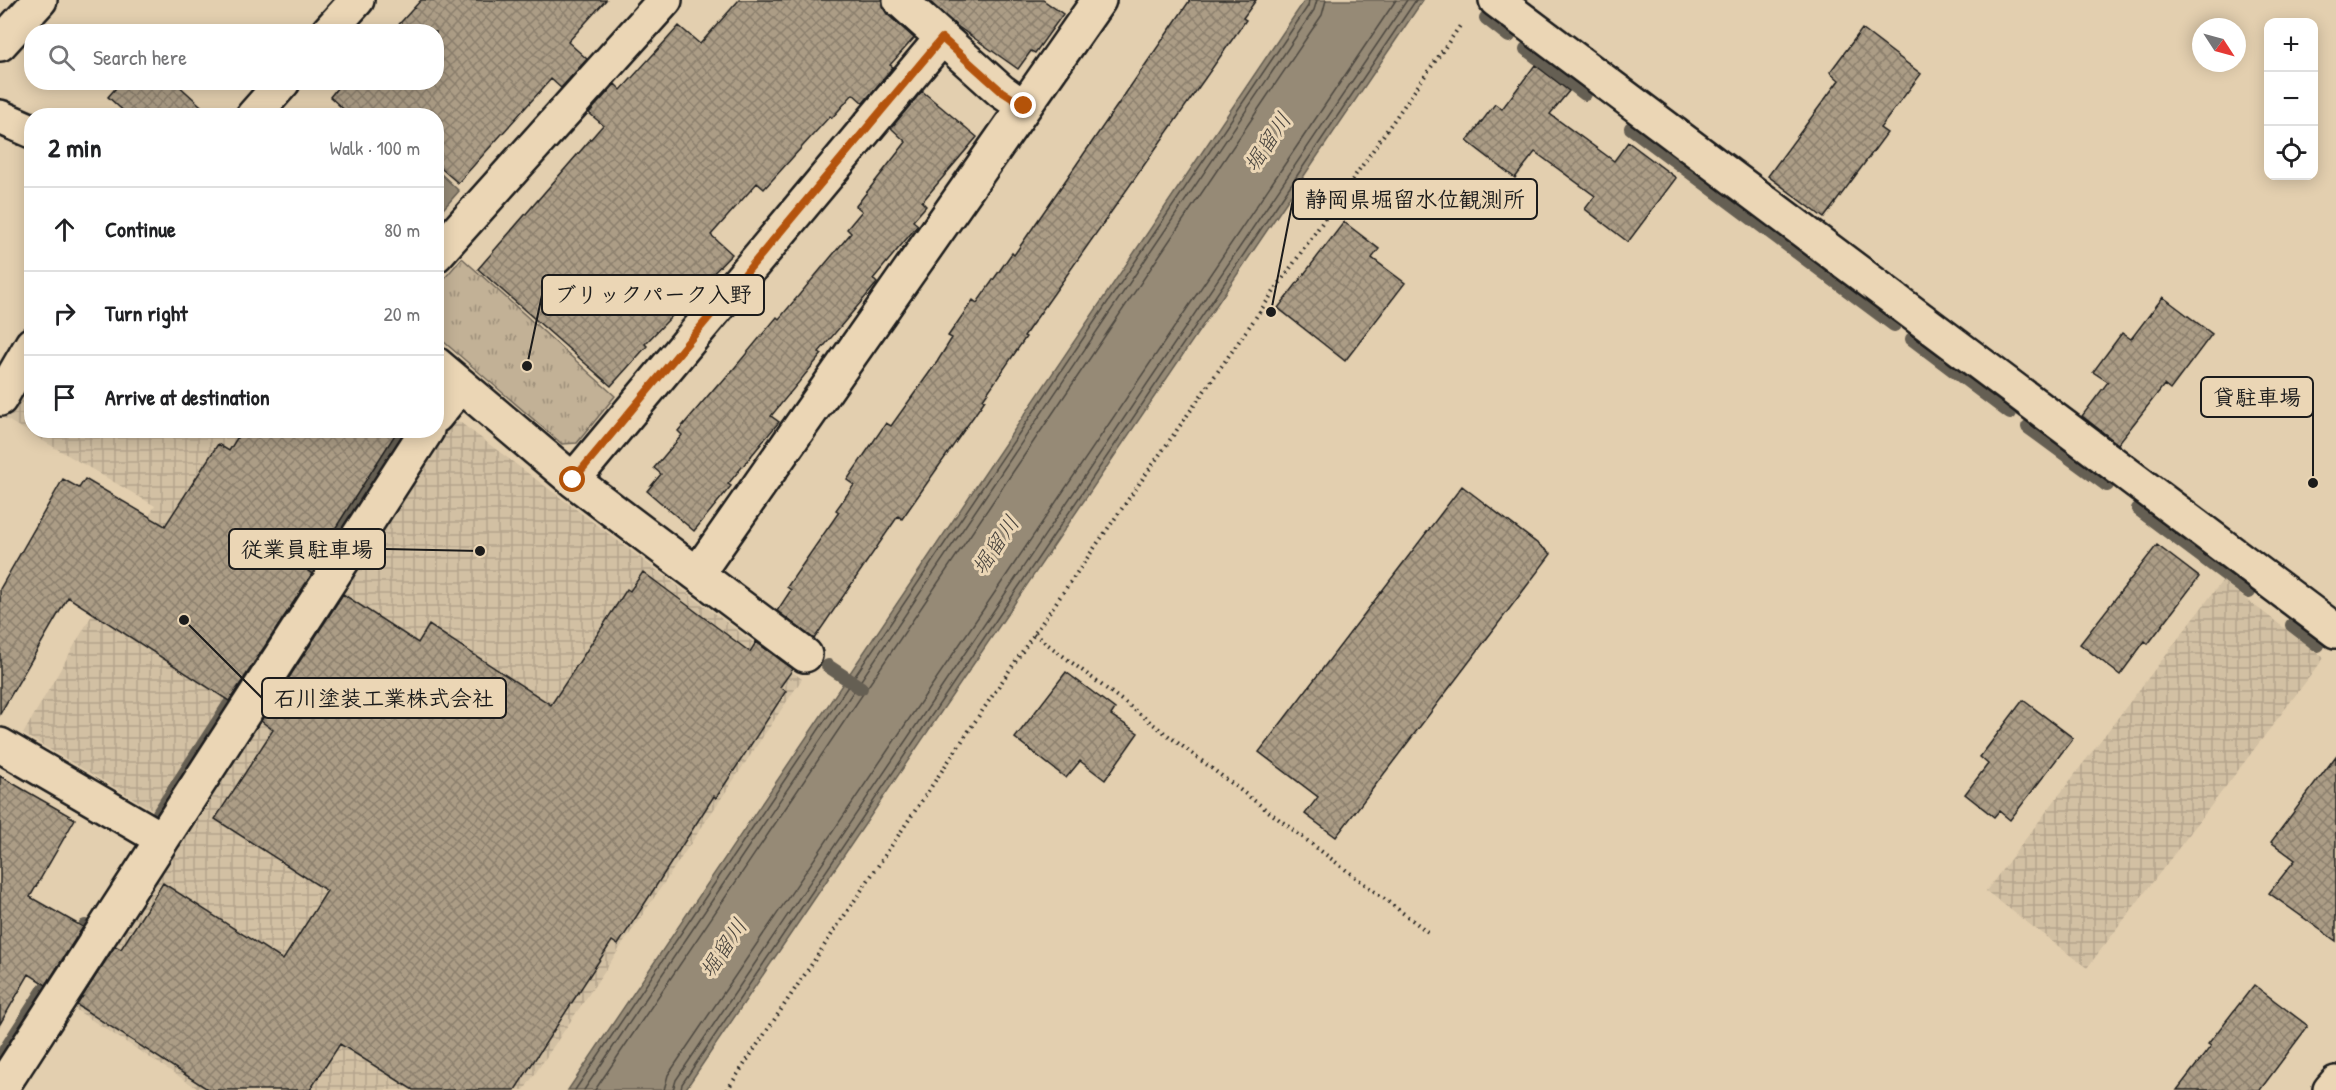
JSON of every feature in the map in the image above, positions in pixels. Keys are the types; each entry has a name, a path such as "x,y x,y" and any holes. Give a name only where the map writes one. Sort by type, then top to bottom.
{"street":[{"path":"0,44 40,0"},
{"path":"335,24 357,0"},
{"path":"444,246 665,0"},
{"path":"900,0 1001,91 1024,106"},
{"path":"697,574 1099,0"},
{"path":"1497,0 2336,631"},
{"path":"573,480 942,38"},
{"path":"260,108 276,90"},
{"path":"0,117 24,128"},
{"path":"0,399 24,358"},
{"path":"444,371 573,480 805,655"},
{"path":"444,406 461,385"},
{"path":"0,1090 422,438"},
{"path":"0,745 162,839"},
{"path":"2330,1090 2336,1083"}],"path":[{"path":"727,1090 1034,634 1465,20"},
{"path":"1034,634 1428,932"}],"shaded area":[{"path":"24,383 24,430 4,418"},
{"path":"453,417 802,679 524,1090 200,1090 70,1006 439,438 444,438 444,431"},
{"path":"38,438 397,438 155,811 23,734 155,506"},
{"path":"2222,581 2324,658 2087,968 1986,891"}],"green space":[{"path":"462,258 615,396 577,443 562,444 444,342 444,279"}],"water":[{"name":"堀留川","path":"1305,0 1423,0 685,1090 568,1090"},
{"path":"444,177 459,191 444,208"}],"building":[{"path":"421,0 606,0 568,42 587,59 561,88 551,79 458,183 444,171 444,108 342,108 330,97 336,90 444,90 444,24 399,24"},
{"path":"739,0 882,0 882,6 887,14 914,38 890,65 893,67 863,103 853,94 764,189 757,183 711,235 732,254 645,344 647,346 611,386 478,269 603,125 589,113 615,84 621,90 679,26 700,44"},
{"path":"928,0 1043,0 1063,14 1035,53 1031,51 1018,69 957,26"},
{"path":"1190,0 1256,0 1243,18 1246,20 1024,336 1026,337 983,399 985,400 902,519 898,516 814,639 777,611 791,590 787,587 839,512 836,510 854,485 847,480 886,423 891,426 937,362 952,338 948,336 973,300 977,303 1012,253 1014,255"},
{"path":"1862,29 1921,74 1880,128 1887,133 1824,218 1768,176 1839,80 1830,72"},
{"path":"1535,65 1569,91 1550,114 1614,161 1628,142 1676,178 1628,242 1585,209 1595,196 1535,152 1515,178 1467,141 1495,104 1502,109"},
{"path":"114,90 184,90 203,108 120,108 108,97"},
{"path":"922,91 977,137 922,202 926,206 913,221 918,225 873,279 877,283 819,352 822,354 771,416 779,422 728,484 731,486 694,531 647,491 661,474 654,468 682,435 678,431 777,317 779,319 851,233 847,229 862,211 856,206 906,142 891,128"},
{"path":"1344,222 1379,249 1372,258 1405,283 1345,361 1278,308"},
{"path":"2163,297 2212,334 2170,390 2164,385 2118,444 2082,416 2108,382 2093,372 2122,333 2131,339"},
{"path":"237,438 393,438 308,571 312,574 229,701 68,597 0,714 0,589 63,479 79,488 85,479 165,526 218,444 229,451"},
{"path":"1462,486 1551,554 1336,837 1305,814 1318,797 1259,752"},
{"path":"2157,545 2199,577 2148,644 2145,641 2120,675 2080,644"},
{"path":"643,572 750,652 756,642 793,669 780,687 786,691 716,798 714,796 618,945 612,941 515,1090 413,1090 340,1044 310,1090 209,1090 77,1005 115,946 121,949 163,883 283,960 327,891 215,819 273,730 261,721 343,594 418,643 429,625 551,705 627,589 630,591"},
{"path":"1066,672 1115,709 1111,715 1138,733 1105,780 1080,761 1066,778 1015,738"},
{"path":"2023,700 2073,738 2010,820 1999,811 1994,817 1965,794 1988,764 1980,757"},
{"path":"2336,756 2336,941 2269,893 2295,860 2271,842"},
{"path":"0,776 75,819 30,897 83,927 46,985 29,974 0,1024"},
{"path":"2254,985 2308,1026 2260,1090 2177,1090 2211,1046 2208,1044"}],"waterway":[{"path":"1486,18 1509,36"},
{"path":"1526,49 1585,94"},
{"path":"1631,128 1894,325"},
{"path":"1912,339 2010,413"},
{"path":"2028,427 2107,485"},
{"path":"159,813 402,438"},
{"path":"2138,509 2249,592"},
{"path":"2292,625 2318,645"},
{"path":"828,666 861,688"},
{"path":"0,1058 85,926"}],"place":[{"name":"静岡県堀留水位観測所","path":"1271,312"},
{"name":"ブリックパーク入野","path":"527,366"},
{"name":"貸駐車場","path":"2313,483"},
{"name":"従業員駐車場","path":"480,551"},
{"name":"石川塗装工業株式会社","path":"184,620"}],"route":[{"path":"573,480 942,38 1001,91 1024,106"}]}
